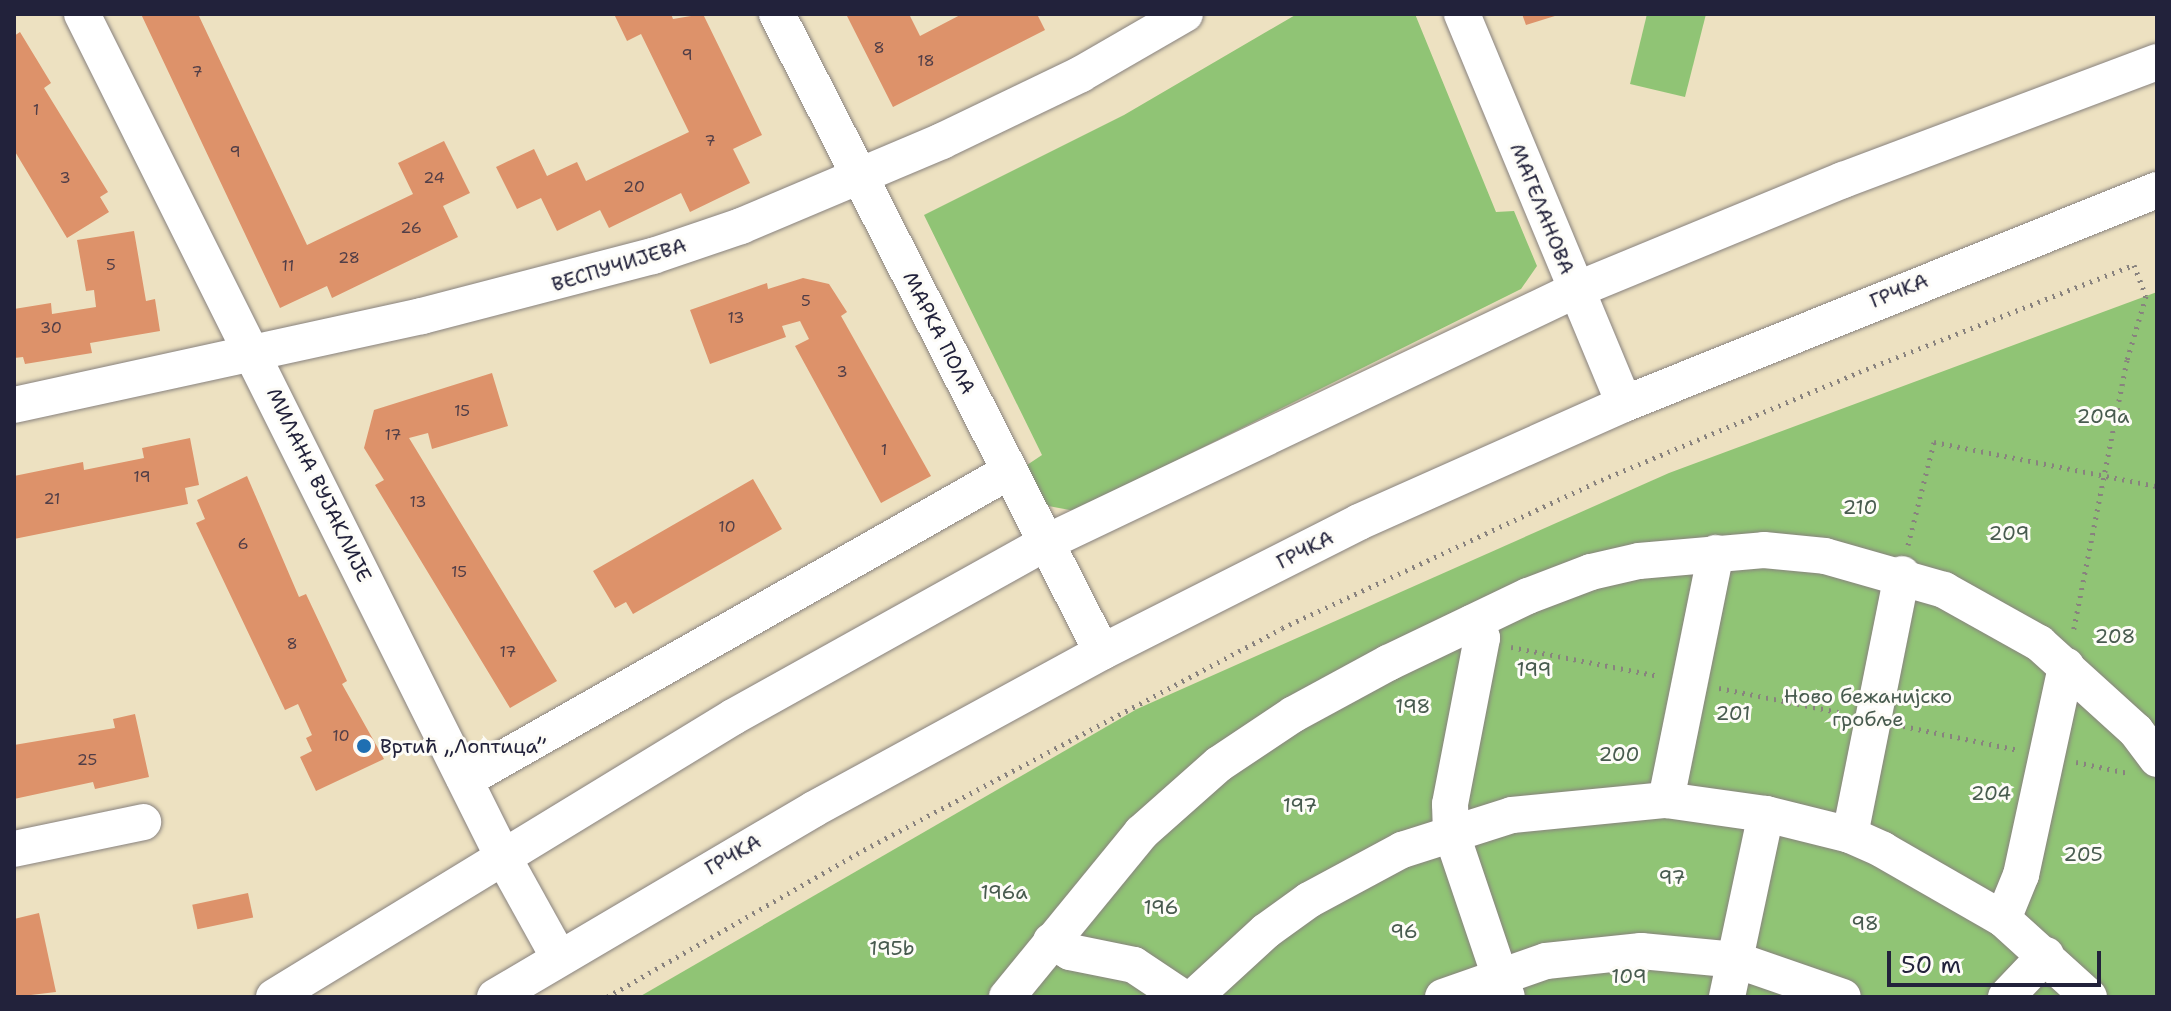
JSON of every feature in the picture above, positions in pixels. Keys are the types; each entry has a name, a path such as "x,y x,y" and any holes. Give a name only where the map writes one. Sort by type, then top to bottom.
{"street":[{"name":"МИЛАНА ВУЈАКЛИЈЕ","path":"82,14 254,353 502,855 558,956"},
{"name":"МАРКА ПОЛА","path":"777,14 1102,652"},
{"name":"ВЕСПУЧИЈЕВА","path":"14,405 568,282 741,226 860,178 1081,74 1185,14"},
{"name":"МАГЕЛАНОВА","path":"1462,14 1624,404"},
{"path":"274,997 502,855 746,710 1045,543 1576,290 1843,180 2157,62"},
{"name":"ГРЧКА","path":"495,997 558,956 1102,652 1359,522 1624,404 2157,190"},
{"path":"465,780 1008,472"},
{"path":"1666,800 1716,553"},
{"path":"1007,997 1141,833 1219,764 1294,714 1477,630 1591,572 1716,553 1825,556 1902,574 1981,607 2066,666 2136,731 2144,767"},
{"path":"1850,835 1902,574"},
{"path":"1477,630 1450,804 1451,832 1503,986"},
{"path":"2003,919 2021,875 2066,666"},
{"path":"1194,997 1256,939 1309,900 1402,850 1451,832 1575,805 1666,800 1766,814 1850,835 1915,866 2003,919 2089,997"},
{"path":"1727,997 1766,814"},
{"path":"14,849 143,822"},
{"path":"1051,941 1070,952 1134,965 1182,997"},
{"path":"1443,997 1503,986 1561,959 1641,951 1736,960 1843,997"},
{"path":"2006,997 2046,955"}],"path":[{"path":"607,997 871,846 1282,628 1594,483 1859,372 2134,265 2146,296 2104,475 2066,666"},
{"path":"1902,574 1934,442 2157,486"},
{"path":"1477,630 1691,682 2046,756 2144,767"}],"green space":[{"path":"1297,14 1415,14 1496,212 1514,211 1537,266 1521,289 1075,511 1043,505 1027,465 1042,455 924,215 1124,115"},
{"path":"1647,14 1706,14 1685,97 1630,84"},
{"name":"Ново бежанијско гробље","path":"2157,292 2157,997 639,997 1137,709 1669,473"}],"building":[{"path":"141,14 198,14 307,245 413,194 398,163 444,141 470,193 443,206 458,237 332,298 327,286 280,308"},
{"path":"614,14 671,14 673,19 703,14 762,135 733,149 750,183 690,212 681,193 609,228 600,210 557,231 541,198 517,209 496,167 534,149 547,176 577,162 586,181 689,132 641,34 627,41"},
{"path":"846,14 909,14 920,36 962,14 1037,14 1045,30 893,107"},
{"path":"1522,14 1558,14 1558,15 1526,25"},
{"path":"20,32 51,83 44,88 108,192 100,197 109,212 67,238 14,150 14,36"},
{"path":"134,231 146,301 155,299 160,331 90,343 92,353 25,364 23,357 14,358 14,309 51,303 52,314 96,307 94,290 86,291 77,240"},
{"path":"803,278 829,284 847,312 841,316 931,476 881,503 795,346 809,339 800,321 782,326 786,337 710,364 690,310 767,283 768,289"},
{"path":"492,373 508,426 432,449 428,433 409,438 557,681 510,708 375,485 384,480 364,448 374,410"},
{"path":"190,438 199,485 185,488 188,504 14,539 14,476 83,462 84,470 144,458 142,448"},
{"path":"247,476 299,597 306,594 347,681 342,684 384,759 316,791 300,757 312,751 306,738 312,735 298,704 285,710 196,523 205,519 197,500"},
{"path":"753,479 782,529 633,614 626,602 615,608 593,571"},
{"path":"135,714 149,777 95,789 93,782 14,799 14,745 115,728 113,719"},
{"path":"248,893 253,917 197,929 192,905"},
{"path":"39,913 56,992 14,997 14,919"}],"place":[{"name":"Вртић „Лоптица”","path":"364,746"}],"park label":[{"name":"209a","path":"2103,416"},
{"name":"210","path":"1860,507"},
{"name":"209","path":"2009,533"},
{"name":"208","path":"2115,636"},
{"name":"199","path":"1534,669"},
{"name":"198","path":"1413,706"},
{"name":"201","path":"1733,713"},
{"name":"200","path":"1619,754"},
{"name":"204","path":"1991,793"},
{"name":"197","path":"1300,805"},
{"name":"205","path":"2083,854"},
{"name":"97","path":"1672,877"},
{"name":"196a","path":"1004,892"},
{"name":"196","path":"1161,907"},
{"name":"98","path":"1865,923"},
{"name":"96","path":"1404,931"},
{"name":"195b","path":"892,948"},
{"name":"109","path":"1629,976"}]}
